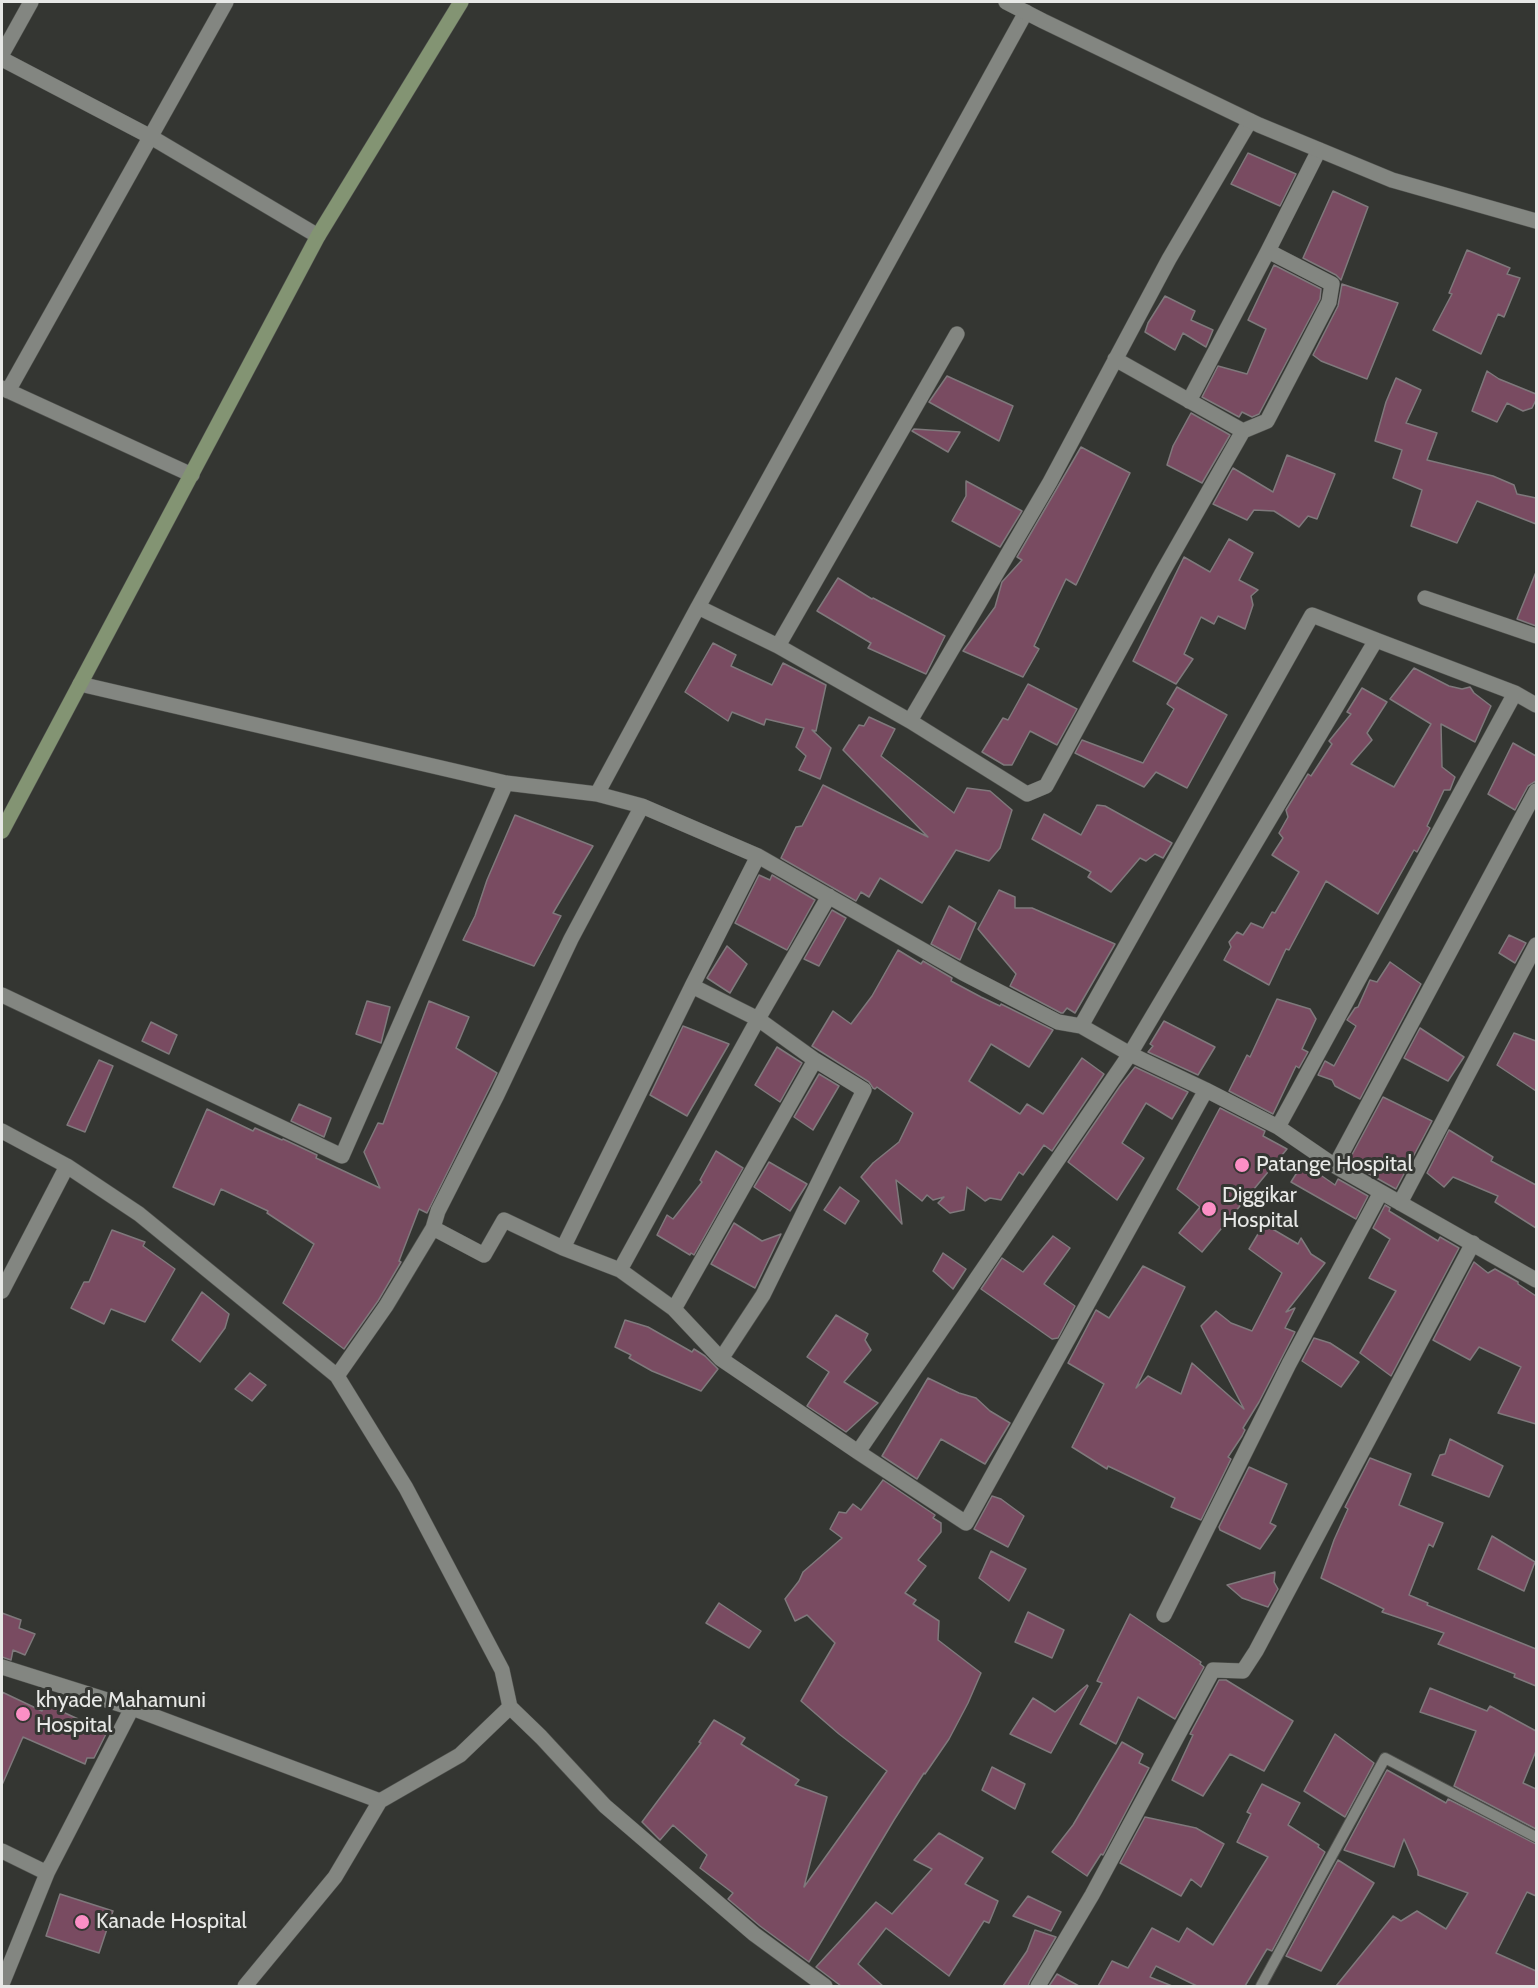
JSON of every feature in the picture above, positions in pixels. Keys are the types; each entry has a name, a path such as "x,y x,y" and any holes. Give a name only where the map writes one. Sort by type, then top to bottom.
{"main road":[{"path":"2,831 318,236 461,2"}],"street":[{"path":"2,54 31,2"},
{"path":"192,475 5,389 151,137 226,2"},
{"path":"1006,2 1250,121 1319,150 1392,180 1536,221"},
{"path":"597,794 1026,12"},
{"path":"2,59 151,137 318,236"},
{"path":"910,721 1050,482 1169,259 1250,121"},
{"path":"1190,401 1319,150"},
{"path":"698,607 778,646 910,721 1027,794 1046,786 1243,430 1267,421 1329,302 1332,284 1268,251"},
{"path":"778,646 957,334"},
{"path":"1116,359 1243,430"},
{"path":"1425,598 1536,636"},
{"path":"1081,1026 1312,615 1515,693 1536,705"},
{"path":"858,1452 1130,1054 1376,640"},
{"path":"80,684 506,783 597,794 642,806 758,856 963,973 1058,1022 1081,1026 1130,1054 1278,1127 1335,1166 1536,1280"},
{"path":"1278,1127 1515,693"},
{"path":"2,995 342,1156 506,783"},
{"path":"1335,1166 1536,791"},
{"path":"338,1376 386,1305 433,1228 438,1211 497,1095 571,939 642,806"},
{"path":"563,1248 758,856"},
{"path":"620,1270 758,1018 829,896"},
{"path":"1400,1203 1536,945"},
{"path":"692,986 758,1018 815,1060 864,1090 763,1295 721,1359"},
{"path":"674,1309 815,1060"},
{"path":"433,1228 484,1255 504,1220 563,1248 620,1270 674,1309 721,1359 966,1523 1206,1090"},
{"path":"2,1131 68,1166 139,1214 338,1376 406,1488 502,1670 510,1707 605,1806 754,1934 825,1986"},
{"path":"2,1291 68,1166"},
{"path":"1164,1615 1289,1364 1381,1192"},
{"path":"1038,1986 1092,1895 1213,1670 1242,1671 1256,1651 1473,1243"},
{"path":"2,1667 132,1708 380,1802"},
{"path":"245,1986 335,1877 380,1802 460,1755 510,1707"},
{"path":"2,1851 47,1873 132,1708"},
{"path":"2,1984 50,1866"}],"lane":[{"path":"1261,1986 1385,1758 1536,1837"}],"building":[{"path":"1248,153 1296,174 1280,206 1231,184"},
{"path":"1333,191 1368,207 1341,280 1336,275 1303,258"},
{"path":"1467,250 1510,268 1507,274 1520,278 1504,317 1498,314 1481,354 1433,330 1452,294 1449,293"},
{"path":"1274,265 1321,289 1320,299 1259,414 1252,417 1242,412 1239,417 1202,397 1218,366 1247,374 1266,329 1248,320"},
{"path":"1342,284 1398,303 1367,379 1321,361 1313,355 1338,306"},
{"path":"1165,296 1195,311 1191,320 1213,330 1206,347 1183,333 1175,350 1145,332"},
{"path":"1487,371 1499,379 1536,394 1532,408 1523,411 1507,403 1497,422 1472,411"},
{"path":"947,376 1013,406 999,441 929,402"},
{"path":"1396,378 1421,390 1406,423 1437,433 1427,460 1493,476 1514,485 1517,494 1536,498 1536,524 1477,501 1457,543 1411,526 1422,490 1393,478 1402,450 1375,441 1386,402"},
{"path":"1191,413 1230,435 1202,483 1167,465 1173,446"},
{"path":"914,429 960,432 948,452 912,431"},
{"path":"1081,447 1130,473 1076,585 1066,579 1034,646 1039,649 1023,677 963,651 995,607 1002,582 1022,560 1017,557"},
{"path":"1287,455 1335,474 1317,519 1308,516 1299,527 1274,511 1254,510 1247,520 1213,504 1233,468 1273,492"},
{"path":"966,481 1022,511 1000,547 952,521 966,496"},
{"path":"1229,539 1253,553 1239,580 1258,590 1251,596 1253,605 1245,629 1218,616 1214,624 1201,617 1184,654 1193,659 1176,684 1133,661 1184,557 1210,572"},
{"path":"1536,572 1536,626 1517,619"},
{"path":"838,578 872,599 945,636 926,674 868,648 871,643 817,611"},
{"path":"713,643 736,655 731,666 772,685 783,663 826,685 816,731 812,730 831,748 820,779 799,770 806,756 796,747 804,728 766,719 764,725 732,712 728,721 685,692"},
{"path":"1414,668 1449,686 1462,689 1470,687 1491,706 1475,742 1441,724 1442,767 1455,777 1450,790 1444,790 1427,826 1430,828 1417,852 1414,850 1378,914 1326,881 1289,950 1286,949 1269,985 1224,960 1231,947 1229,942 1237,932 1243,935 1251,923 1263,928 1272,912 1275,913 1299,872 1272,855 1283,838 1279,833 1288,817 1286,810 1308,774 1311,776 1332,744 1329,741 1351,714 1347,712 1362,688 1387,702 1367,733 1372,740 1351,764 1394,787 1431,724 1390,699"},
{"path":"1028,684 1077,709 1057,745 1030,731 1012,765 1004,765 982,752 1003,718 1008,720"},
{"path":"1177,687 1227,715 1187,788 1156,772 1144,787 1075,753 1082,740 1143,763 1174,709 1167,704"},
{"path":"869,717 895,729 881,756 954,813 967,788 990,791 1012,810 1000,848 989,861 956,850 922,903 880,878 869,897 861,892 856,901 781,858 796,827 802,826 823,785 928,837 843,750 859,725 864,726"},
{"path":"1513,743 1536,756 1536,781 1528,786 1515,810 1488,794"},
{"path":"1097,805 1105,806 1172,843 1163,858 1155,854 1146,861 1140,858 1111,892 1088,877 1091,872 1032,839 1044,814 1081,835"},
{"path":"515,815 593,846 553,913 561,916 534,966 463,940 475,916 487,880"},
{"path":"759,875 770,880 772,875 815,900 787,950 735,923"},
{"path":"999,890 1015,897 1015,908 1032,908 1115,944 1075,1013 1067,1008 1061,1013 1010,986 1016,974 978,929"},
{"path":"949,906 976,923 960,960 931,944"},
{"path":"832,910 846,918 819,966 804,959"},
{"path":"1509,935 1526,943 1515,963 1499,953"},
{"path":"727,946 747,964 730,993 707,978"},
{"path":"898,950 921,964 923,961 952,978 951,981 981,997 1000,1006 1001,1004 1053,1030 1029,1067 991,1044 969,1081 1020,1114 1027,1104 1043,1114 1082,1058 1104,1074 1052,1151 1044,1145 1023,1175 1019,1172 1001,1200 990,1198 985,1201 967,1187 964,1210 950,1213 938,1203 944,1197 933,1200 927,1195 922,1201 896,1180 902,1224 861,1177 873,1163 899,1142 913,1113 812,1046 833,1011 851,1024 872,996"},
{"path":"1390,962 1421,984 1360,1099 1335,1086 1332,1080 1318,1075 1325,1061 1334,1066 1356,1026 1347,1020 1358,1007 1370,980 1377,982"},
{"path":"1277,999 1310,1009 1316,1019 1302,1049 1308,1052 1299,1068 1296,1066 1273,1114 1229,1091 1247,1055 1250,1057"},
{"path":"367,1001 390,1007 381,1043 356,1034"},
{"path":"429,1001 469,1017 456,1048 497,1073 427,1213 419,1209 399,1261 401,1262 378,1301 344,1349 283,1303 314,1244 267,1213 268,1211 221,1189 214,1205 173,1187 207,1109 253,1131 255,1128 283,1139 317,1155 316,1158 380,1188 364,1152 378,1123 383,1124"},
{"path":"1164,1021 1215,1047 1198,1075 1148,1052 1153,1046 1150,1044"},
{"path":"151,1022 177,1035 169,1054 142,1041"},
{"path":"683,1026 729,1044 687,1116 650,1095"},
{"path":"1420,1028 1464,1057 1448,1081 1404,1058"},
{"path":"1514,1033 1536,1041 1536,1091 1497,1065"},
{"path":"777,1047 802,1063 780,1102 755,1085"},
{"path":"99,1060 113,1066 85,1132 67,1125"},
{"path":"1135,1067 1188,1092 1172,1119 1146,1103 1122,1143 1144,1158 1117,1200 1068,1162"},
{"path":"819,1074 839,1086 813,1130 794,1117"},
{"path":"1383,1097 1432,1121 1396,1189 1348,1162"},
{"path":"299,1104 331,1118 324,1137 291,1121"},
{"path":"1220,1108 1265,1131 1263,1136 1287,1149 1202,1252 1179,1233 1200,1207 1177,1189"},
{"path":"1449,1130 1493,1157 1491,1161 1536,1185 1536,1228 1495,1202 1498,1196 1453,1177 1444,1187 1427,1173"},
{"path":"716,1151 743,1168 694,1255 691,1253 690,1255 657,1235 667,1215 673,1219 702,1182 700,1180"},
{"path":"769,1162 807,1184 790,1211 754,1187"},
{"path":"1303,1163 1335,1185 1338,1179 1368,1196 1356,1219 1291,1182"},
{"path":"840,1187 859,1201 845,1224 824,1210"},
{"path":"1385,1205 1390,1208 1389,1211 1438,1241 1440,1237 1459,1248 1391,1376 1360,1353 1396,1291 1369,1278 1390,1239 1373,1228"},
{"path":"734,1223 762,1241 781,1234 755,1288 711,1264"},
{"path":"1264,1224 1298,1244 1301,1238 1311,1254 1325,1263 1286,1312 1295,1308 1285,1328 1295,1332 1243,1428 1245,1430 1242,1436 1228,1457 1231,1459 1201,1520 1171,1507 1175,1498 1108,1466 1107,1469 1072,1447 1104,1384 1068,1363 1096,1310 1109,1318 1143,1266 1185,1287 1136,1388 1148,1376 1181,1394 1192,1363 1244,1409 1201,1326 1216,1311 1231,1323 1252,1331 1282,1273 1249,1249"},
{"path":"112,1230 145,1242 143,1246 175,1269 145,1322 111,1309 104,1324 71,1308 84,1282 89,1282"},
{"path":"1053,1236 1070,1248 1044,1284 1075,1306 1058,1338 1052,1339 981,1289 1002,1258 1023,1272"},
{"path":"943,1253 966,1269 953,1289 933,1271"},
{"path":"1474,1262 1488,1273 1495,1269 1536,1296 1536,1424 1498,1413 1521,1367 1479,1347 1470,1360 1433,1340"},
{"path":"202,1292 229,1314 225,1328 200,1362 172,1340"},
{"path":"836,1315 868,1334 865,1340 871,1350 844,1382 878,1403 846,1432 807,1406 829,1372 807,1357"},
{"path":"625,1320 648,1327 692,1352 694,1349 718,1369 701,1391 652,1371 629,1358 631,1355 615,1347"},
{"path":"1314,1338 1330,1343 1359,1362 1341,1387 1302,1361"},
{"path":"250,1373 266,1385 252,1401 235,1389"},
{"path":"928,1378 959,1393 976,1398 990,1411 1010,1423 985,1464 941,1439 917,1479 882,1456"},
{"path":"1450,1439 1503,1466 1489,1497 1432,1475 1440,1455 1445,1454"},
{"path":"1370,1458 1411,1474 1399,1505 1443,1523 1433,1547 1429,1544 1409,1595 1428,1603 1427,1605 1536,1649 1536,1686 1514,1677 1515,1674 1438,1644 1444,1633 1382,1612 1384,1609 1321,1578 1348,1509 1345,1507"},
{"path":"1249,1467 1287,1484 1270,1523 1276,1526 1260,1549 1220,1530 1219,1527"},
{"path":"883,1480 935,1515 933,1518 941,1523 941,1532 918,1560 926,1566 905,1593 916,1600 913,1604 939,1621 938,1640 981,1673 949,1739 894,1820 809,1962 728,1899 733,1893 700,1868 707,1855 673,1825 660,1840 642,1822 701,1743 699,1742 714,1720 745,1738 741,1744 799,1780 795,1785 827,1797 804,1887 887,1771 801,1701 835,1643 807,1615 795,1621 785,1599 803,1572 842,1538 830,1529 839,1512 846,1513 853,1504 861,1510"},
{"path":"992,1496 1001,1499 1024,1516 1008,1547 974,1529"},
{"path":"1492,1536 1535,1562 1524,1591 1478,1569"},
{"path":"991,1551 1026,1569 1009,1601 979,1578"},
{"path":"1275,1572 1274,1582 1278,1589 1268,1607 1242,1598 1227,1585"},
{"path":"719,1603 761,1631 749,1648 706,1623"},
{"path":"1028,1612 1064,1630 1052,1658 1015,1642"},
{"path":"2,1613 21,1620 19,1628 35,1634 25,1655 13,1650 11,1660 2,1657"},
{"path":"1130,1614 1201,1662 1200,1664 1204,1667 1175,1719 1138,1697 1116,1744 1080,1724 1102,1683 1097,1681"},
{"path":"1219,1680 1226,1680 1293,1721 1264,1771 1230,1754 1203,1796 1172,1780 1193,1735 1190,1734"},
{"path":"1087,1685 1051,1753 1010,1734 1033,1698 1055,1712"},
{"path":"1430,1688 1487,1711 1490,1706 1536,1731 1536,1751 1523,1783 1536,1789 1536,1829 1454,1786 1476,1731 1420,1712"},
{"path":"2,1692 42,1711 45,1704 107,1732 94,1758 87,1758 85,1764 23,1737 2,1785"},
{"path":"1335,1734 1374,1763 1345,1817 1304,1791"},
{"path":"1122,1742 1143,1754 1139,1763 1149,1768 1103,1855 1101,1854 1087,1876 1052,1852 1073,1825"},
{"path":"992,1767 1025,1784 1015,1809 982,1790"},
{"path":"1387,1770 1446,1803 1448,1799 1536,1844 1536,1896 1527,1892 1496,1953 1536,1971 1536,1986 1336,1986 1393,1916 1401,1921 1417,1911 1446,1929 1468,1893 1418,1875 1404,1839 1394,1867 1344,1850"},
{"path":"1262,1784 1300,1803 1288,1825 1319,1845 1318,1847 1325,1852 1272,1951 1267,1949 1245,1986 1197,1986 1156,1966 1150,1977 1172,1986 1098,1986 1112,1961 1128,1968 1152,1928 1179,1942 1187,1928 1213,1945 1268,1857 1237,1842 1251,1814 1247,1812"},
{"path":"1145,1817 1196,1828 1224,1844 1201,1887 1191,1879 1181,1896 1120,1863"},
{"path":"939,1833 983,1858 965,1884 998,1901 989,1923 984,1921 949,1976 886,1928 858,1964 883,1986 841,1986 816,1967 876,1902 892,1914 932,1869 914,1860"},
{"path":"1338,1860 1374,1883 1321,1971 1286,1956"},
{"path":"60,1894 113,1911 99,1953 46,1936"},
{"path":"1028,1896 1061,1912 1051,1931 1013,1916"},
{"path":"1035,1930 1056,1937 1028,1986 1003,1986 1027,1951"},
{"path":"1057,1974 1079,1986 1049,1986"}],"place":[{"name":"Patange Hospital","path":"1242,1165"},
{"name":"Diggikar Hospital","path":"1209,1209"},
{"name":"khyade Mahamuni Hospital","path":"23,1714"},
{"name":"Kanade Hospital","path":"82,1922"}]}
